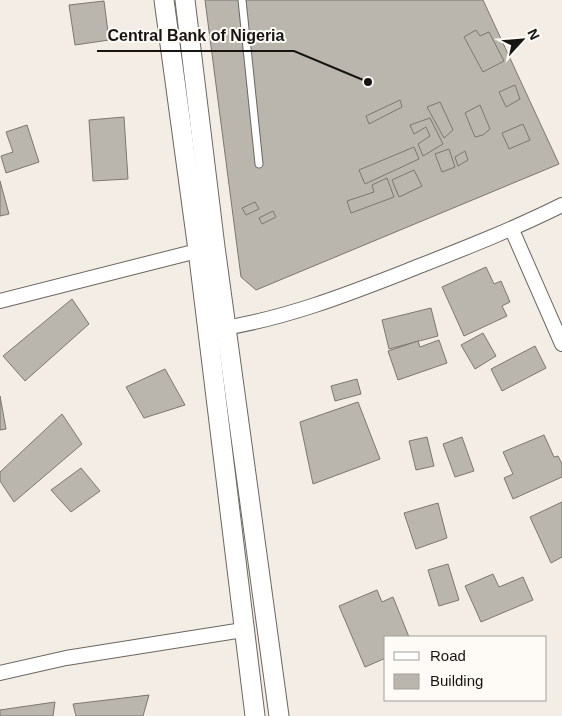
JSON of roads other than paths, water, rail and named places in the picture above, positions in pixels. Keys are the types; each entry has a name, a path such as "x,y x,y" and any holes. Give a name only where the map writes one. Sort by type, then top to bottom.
{"street":[{"path":"164,0 206,249 227,328 279,716"},
{"path":"185,0 206,249 208,330 243,630 255,716"},
{"path":"208,330 227,328 293,313 512,230 562,205"},
{"path":"512,230 562,344"},
{"path":"0,301 206,249"},
{"path":"0,673 66,658 243,630"}],"lane":[{"path":"242,0 259,164"}],"place":[{"name":"Central Bank of Nigeria","path":"368,82"}]}
